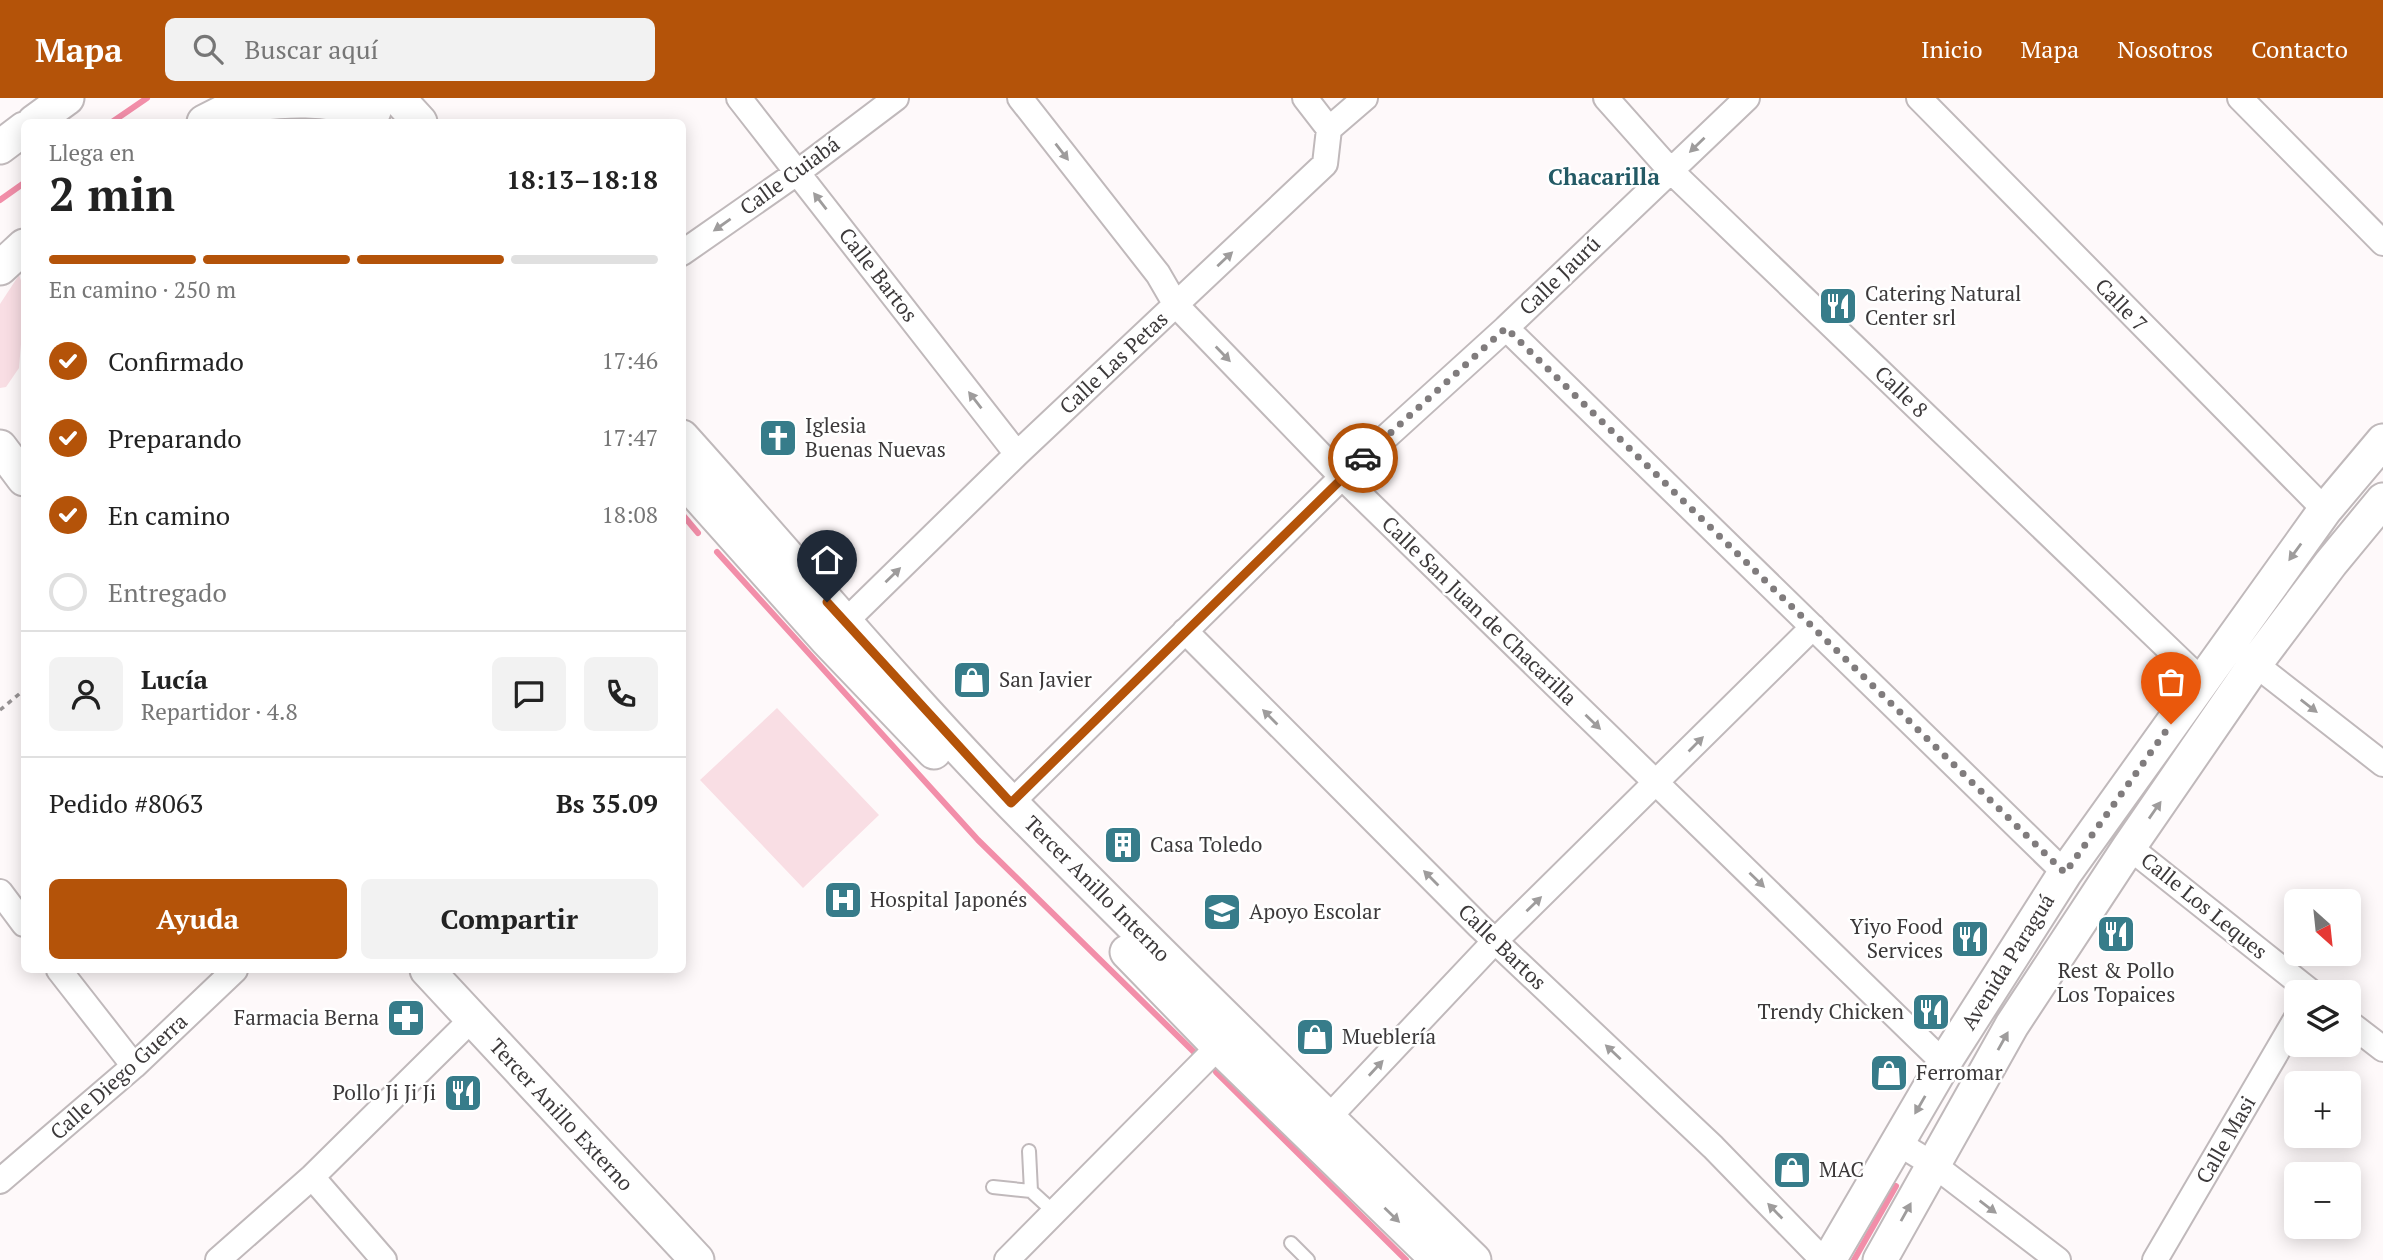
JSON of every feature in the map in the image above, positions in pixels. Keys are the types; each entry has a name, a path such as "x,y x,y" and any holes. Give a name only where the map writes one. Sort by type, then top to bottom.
{"main road":[{"path":"38,119 67,98"},
{"path":"406,98 419,119"},
{"path":"210,119 244,102 305,99 380,107 413,119"},
{"path":"0,147 21,131"},
{"path":"0,268 21,249"},
{"name":"Tercer Anillo Interno","path":"686,441 845,622 1020,811 1155,949 1474,1260"},
{"name":"Avenida Paraguá","path":"1829,1260 1944,1063 2065,873 2325,510 2383,441"},
{"path":"0,447 21,475"},
{"path":"686,453 711,478 726,485"},
{"path":"686,473 728,506 823,613 829,618 845,622 852,648 1018,823 1044,866"},
{"name":"Tercer Anillo Interno","path":"686,482 826,639 1218,1046 1438,1260"},
{"name":"Avenida Paraguá","path":"1880,1260 2012,1025 2129,847 2255,664 2383,500"},
{"path":"1020,811 1078,884 1209,1012 1217,1030 1218,1046 1238,1048 1248,1054 1360,1164 1408,1195"},
{"name":"Tercer Anillo Externo","path":"430,973 697,1260"}],"street":[{"name":"Calle Bartos","path":"739,98 1017,453"},
{"name":"Calle Cuiabá","path":"686,250 798,172 896,98"},
{"name":"Calle San Juan de Chacarilla","path":"1020,98 1158,274 1176,306 1342,477 1944,1063"},
{"path":"1306,98 1329,130 1365,98"},
{"name":"Calle 8","path":"1606,98 1671,171 2202,681"},
{"name":"Calle Jaurú","path":"1020,811 1185,631 1342,477 1506,328 1746,98"},
{"name":"Calle 7","path":"1919,98 2325,510"},
{"path":"2239,98 2383,243"},
{"name":"Calle Las Petas","path":"845,622 1017,453 1325,164 1329,130"},
{"path":"1506,328 2065,873"},
{"path":"1329,1117 1495,941 1813,627"},
{"name":"Calle Bartos","path":"1185,631 1495,941 1713,1147 1823,1260"},
{"path":"2255,664 2383,764"},
{"name":"Calle Los Leques","path":"2129,847 2296,980"},
{"path":"0,892 21,920"},
{"path":"61,973 134,1066"},
{"name":"Calle Diego Guerra","path":"0,1181 134,1066 232,973"},
{"path":"218,1260 312,1177 472,1019"},
{"path":"2361,1032 2383,1049"},
{"name":"Calle Masi","path":"2155,1260 2284,1040"},
{"path":"1007,1260 1218,1046"},
{"path":"1898,1143 1934,1165 2058,1260"},
{"path":"312,1177 384,1260"}],"lane":[{"path":"1029,1151 1031,1191"},
{"path":"993,1187 1031,1191 1054,1212"},
{"path":"1291,1243 1308,1260"}],"path":[{"path":"0,710 21,692"}],"shaded area":[{"path":"19,275 19,368 6,387 0,388 0,304"},
{"path":"777,708 879,815 803,888 700,780"}],"waterway":[{"path":"116,119 147,98"},
{"path":"0,200 21,185"},
{"path":"686,519 698,533"},
{"path":"717,552 978,840 1196,1054"},
{"path":"1216,1072 1406,1260"},
{"path":"1854,1260 1896,1186"}],"way so far":[{"path":"1363,458 1506,328 2065,873 2171,724"}],"place":[{"name":"Catering Natural Center srl","path":"1838,306"},
{"name":"Iglesia Buenas Nuevas","path":"778,438"},
{"name":"San Javier","path":"972,680"},
{"name":"Casa Toledo","path":"1123,845"},
{"name":"Hospital Japonés","path":"843,900"},
{"name":"Apoyo Escolar","path":"1222,912"},
{"name":"Rest & Pollo Los Topaices","path":"2116,934"},
{"name":"Yiyo Food Services","path":"1970,939"},
{"name":"Trendy Chicken","path":"1931,1012"},
{"name":"Farmacia Berna","path":"406,1018"},
{"name":"Mueblería","path":"1315,1037"},
{"name":"Ferromar","path":"1889,1073"},
{"name":"Pollo Ji Ji Ji","path":"463,1093"},
{"name":"MAC","path":"1792,1170"}],"district":[{"name":"Chacarilla","path":"1604,177"}],"route":[{"path":"827,602 1011,803 1363,458"}]}
